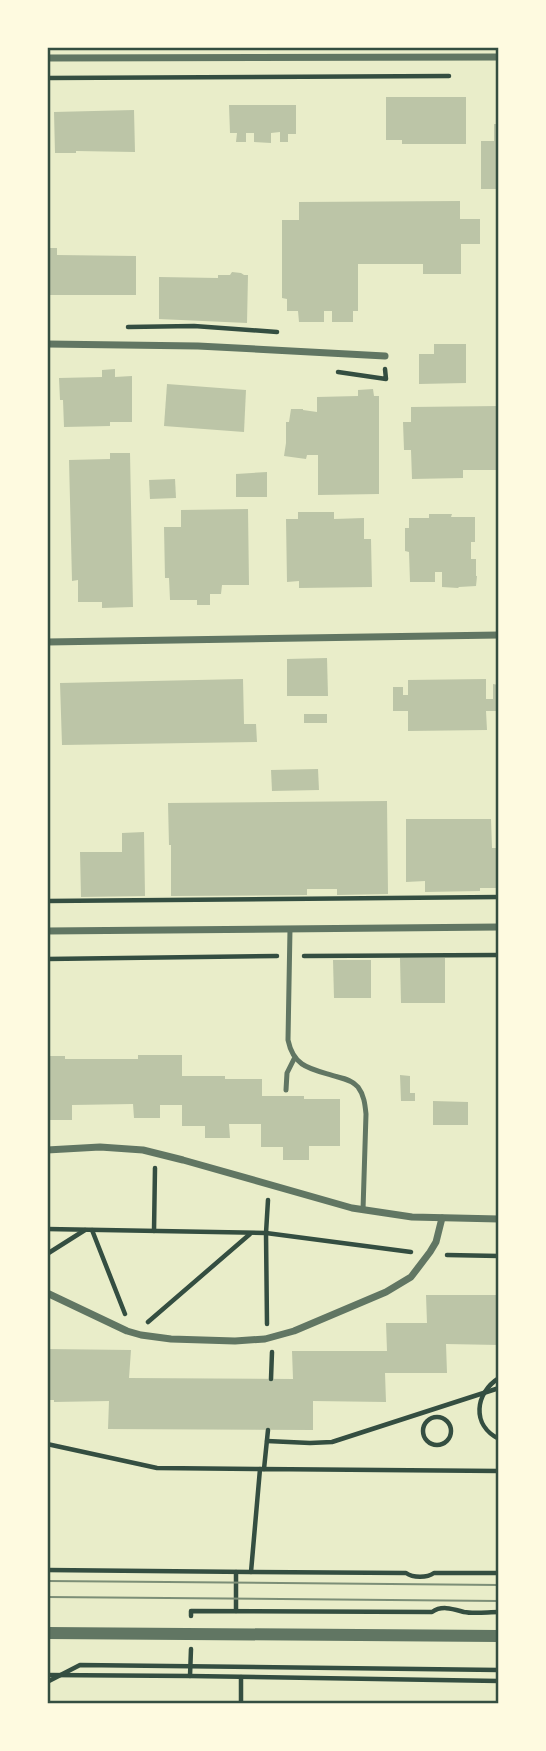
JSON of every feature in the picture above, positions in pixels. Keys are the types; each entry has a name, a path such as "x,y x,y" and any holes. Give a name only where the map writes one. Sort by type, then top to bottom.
{"street":[{"path":"81,47 82,57"},
{"path":"47,58 499,57"},
{"path":"47,344 198,346 385,356"},
{"path":"47,642 499,635"},
{"path":"47,931 499,927"},
{"path":"47,1150 100,1147 155,1153 363,1210 412,1217 499,1219"},
{"path":"47,1293 133,1333 156,1338 235,1341 270,1338 294,1331 397,1286 411,1277 436,1242 442,1218"},
{"path":"47,1633 499,1636"}],"lane":[{"path":"290,929 290,1053 302,1064 348,1079 357,1085 361,1092 366,1114 363,1210"},
{"path":"286,1090 287,1073 294,1059"}],"path":[{"path":"47,78 461,76"},
{"path":"47,901 499,897"},
{"path":"154,1231 155,1153"},
{"path":"269,1185 266,1233 271,1379"},
{"path":"47,1229 266,1233 429,1255 499,1256"},
{"path":"47,1254 89,1230"},
{"path":"89,1230 133,1333 251,1233"},
{"path":"499,1378 488,1385 479,1406 480,1418 486,1429 499,1439"},
{"path":"267,1441 332,1442 499,1388"},
{"path":"431,1410 434,1417"},
{"path":"434,1417 447,1420 450,1425 450,1436 442,1444 430,1443 424,1434 426,1423 434,1417"},
{"path":"251,1572 268,1430"},
{"path":"47,1444 157,1468 499,1471"},
{"path":"47,1570 406,1573 411,1576 430,1576 434,1573 499,1573"},
{"path":"236,1572 236,1611"},
{"path":"191,1611 432,1612 438,1608 465,1612 499,1612"},
{"path":"190,1676 191,1648"},
{"path":"47,1682 80,1665 499,1670"},
{"path":"47,1675 499,1681"},
{"path":"241,1677 241,1704"}],"building":[{"path":"386,97 466,97 466,144 402,144 402,140 386,140"},
{"path":"229,105 296,105 296,134 288,134 288,142 280,142 280,132 271,133 271,143 254,142 254,133 246,133 246,142 236,142 237,133 230,133"},
{"path":"134,110 135,152 55,153 54,112"},
{"path":"494,124 499,124 499,189 481,189 481,141 494,141"},
{"path":"460,201 460,219 480,219 480,244 461,244 461,274 423,274 423,264 358,264 358,311 353,311 353,322 332,322 332,311 324,311 324,322 299,322 298,311 287,311 287,299 282,298 282,220 299,220 299,202"},
{"path":"47,248 57,248 57,255 136,256 136,295 47,295"},
{"path":"232,272 248,275 247,323 159,319 159,277 218,278 218,275 230,275"},
{"path":"434,344 466,344 466,383 419,384 419,354 434,354"},
{"path":"115,369 115,377 132,376 132,422 110,422 110,426 64,427 59,378 102,377 102,370"},
{"path":"167,384 246,390 244,432 164,426"},
{"path":"373,389 374,396 379,396 379,494 318,495 318,455 307,455 306,459 284,456 286,422 289,422 291,409 317,412 317,397 358,396 358,390"},
{"path":"499,406 499,470 463,470 463,478 412,479 411,450 404,450 403,422 411,422 411,407"},
{"path":"110,453 130,453 133,607 102,608 102,602 78,602 78,580 72,581 69,460 110,459"},
{"path":"267,472 267,497 236,497 236,474"},
{"path":"175,479 176,498 150,499 149,480"},
{"path":"248,509 249,585 222,585 221,594 210,594 210,605 197,605 197,600 170,600 169,578 165,578 164,527 181,527 181,510"},
{"path":"298,512 334,512 334,519 364,518 364,539 371,539 372,587 299,588 299,581 287,582 286,519 298,519"},
{"path":"429,514 475,517 475,542 471,542 471,559 476,559 476,586 442,587 442,572 435,572 435,582 410,582 409,552 405,551 405,528 409,528 409,518 429,518"},
{"path":"327,658 328,696 287,696 287,659"},
{"path":"243,679 244,724 256,724 257,742 62,745 60,683"},
{"path":"486,679 486,699 493,699 493,684 499,685 499,711 486,711 487,730 408,731 408,711 393,711 393,687 403,687 403,695 408,695 408,680"},
{"path":"304,714 327,714 327,723 304,723"},
{"path":"318,769 319,790 272,791 271,770"},
{"path":"387,801 388,894 337,895 337,889 307,889 307,895 171,896 168,803"},
{"path":"406,819 491,819 492,848 499,848 499,888 425,892 425,881 406,882"},
{"path":"144,832 145,896 81,897 80,852 122,852 122,833"},
{"path":"400,958 445,958 445,1003 401,1003"},
{"path":"333,960 371,960 371,998 334,998"},
{"path":"138,1055 182,1055 182,1076 262,1079 262,1096 340,1099 340,1146 309,1146 309,1160 283,1160 283,1147 261,1147 261,1124 229,1124 230,1138 205,1138 205,1126 182,1126 182,1105 160,1105 160,1118 134,1118 133,1104 72,1105 72,1120 47,1120 47,1056 65,1056 65,1059 138,1059"},
{"path":"400,1075 410,1076 410,1093 415,1093 415,1101 401,1101"},
{"path":"433,1101 468,1102 468,1125 433,1125"},
{"path":"426,1295 499,1295 499,1345 446,1344 447,1373 385,1373 386,1402 313,1401 313,1430 108,1429 109,1401 47,1400 47,1349 131,1350 129,1378 293,1379 292,1351 387,1351 386,1323 427,1323"}],"tram line":[{"path":"47,1581 499,1585"},
{"path":"47,1597 499,1601"}]}
